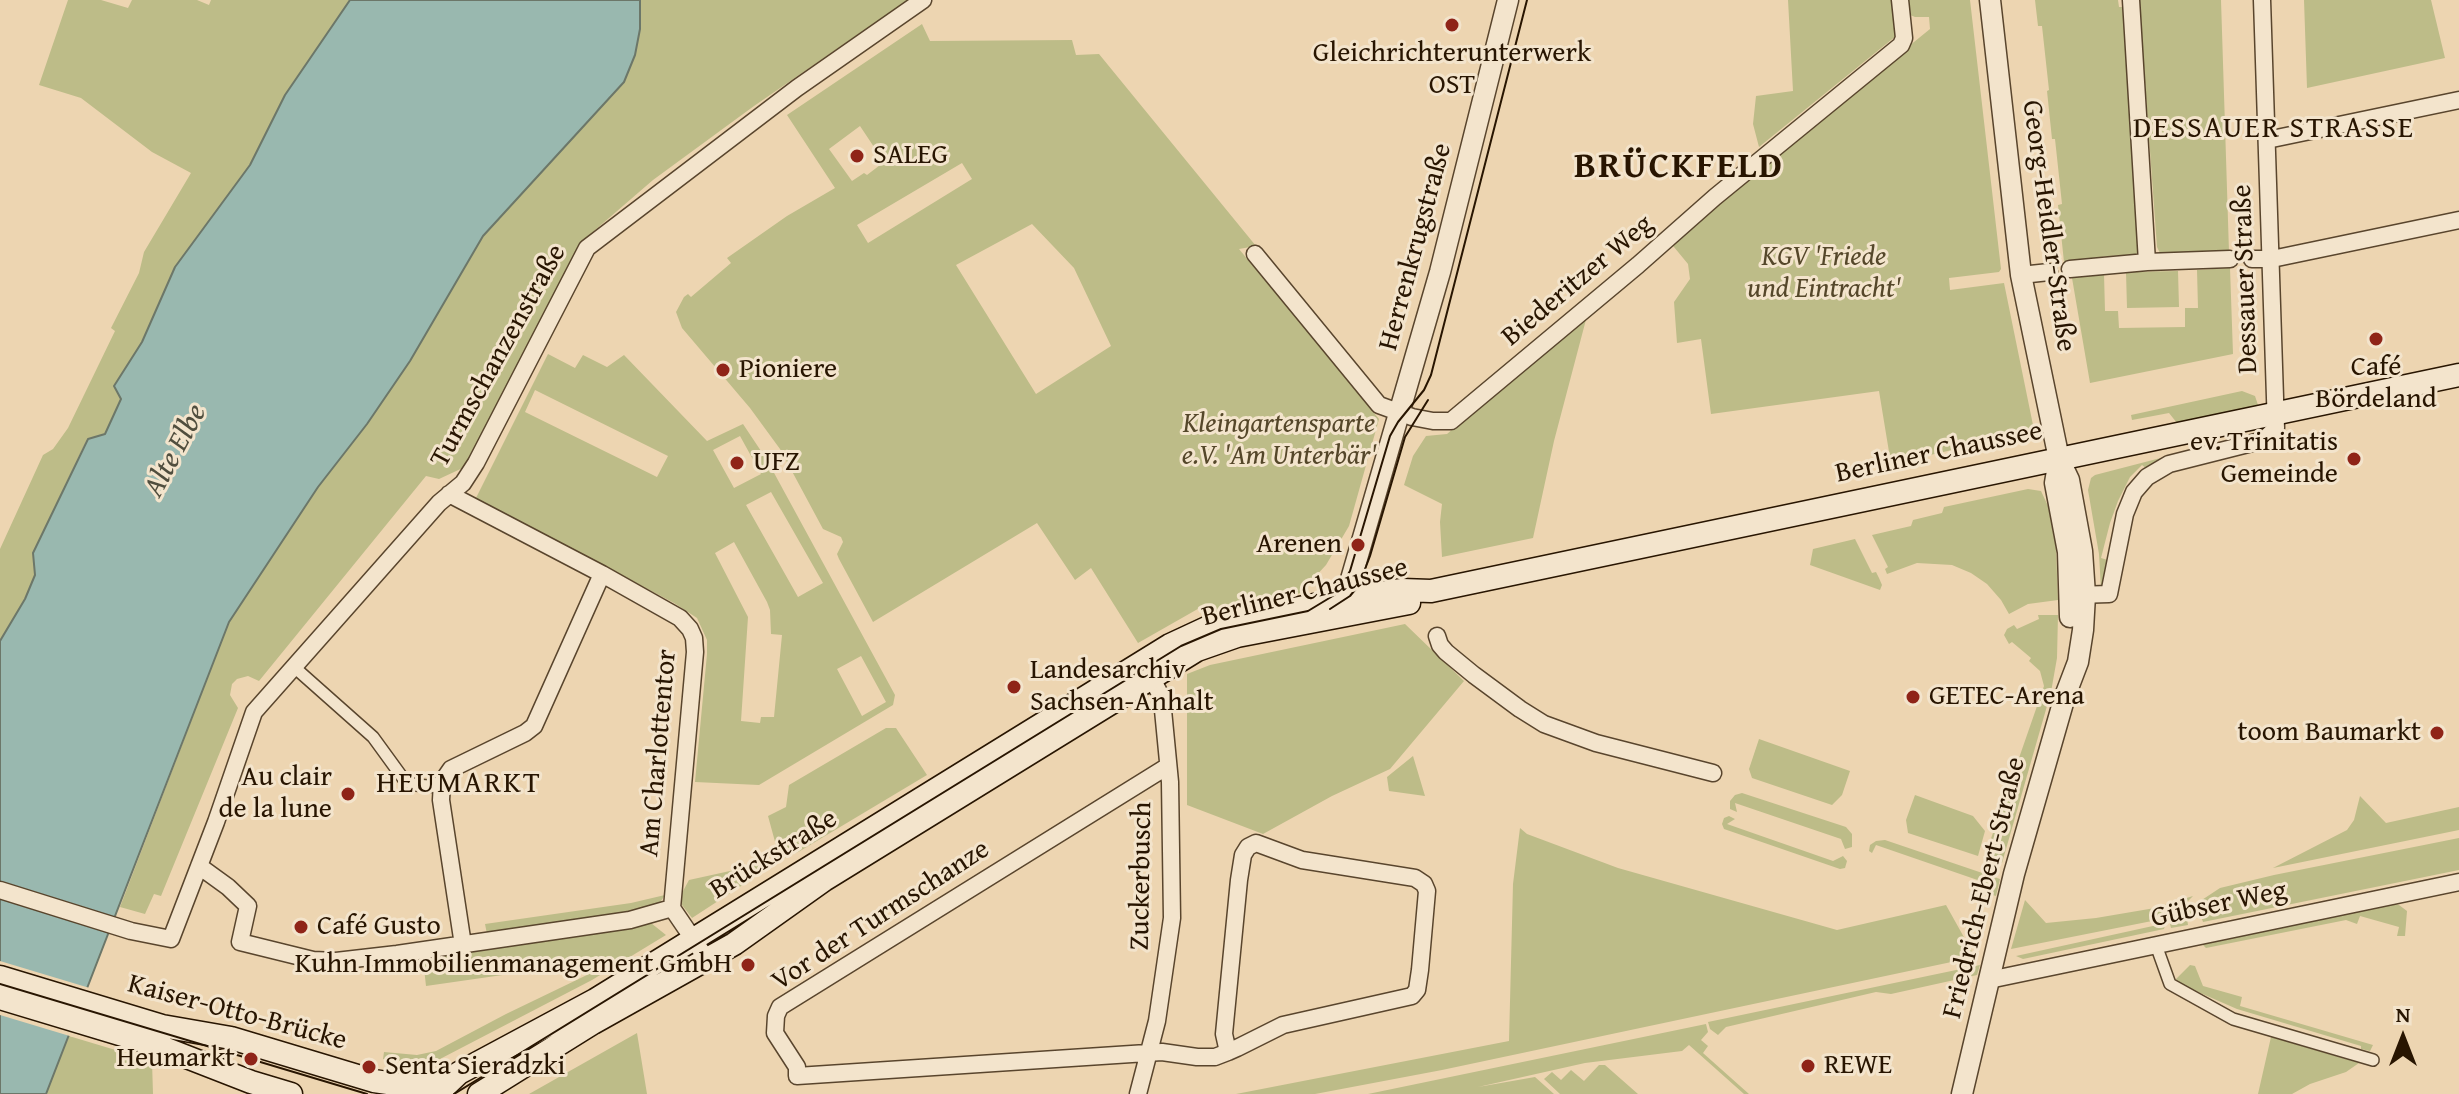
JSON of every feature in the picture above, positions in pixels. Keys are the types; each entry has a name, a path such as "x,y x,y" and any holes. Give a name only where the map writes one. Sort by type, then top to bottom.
{"main road":[{"name":"Berliner Chaussee","path":"1147,670 1220,640 1402,590 1431,591 2459,375"},
{"name":"Brückstraße","path":"437,1094 459,1073 595,1000 700,949 746,936 824,880 1147,670"},
{"name":"Brückstraße","path":"479,1094 593,1023 700,949"},
{"name":"Kaiser-Otto-Brücke","path":"0,977 162,1026 231,1038 374,1081 399,1086 426,1086 459,1073"},
{"name":"Kaiser-Otto-Brücke","path":"0,998 156,1045 291,1094"},
{"path":"374,1081 394,1094"}],"street":[{"name":"Turmschanzenstraße","path":"0,890 131,931 171,939 254,712 439,503 463,483 587,248 797,88 923,0"},
{"name":"Herrenkrugstraße","path":"1346,607 1440,272 1508,0"},
{"name":"Biederitzer Weg","path":"1400,414 1447,422 1456,418 1730,184 1901,45 1904,38 1900,0"},
{"name":"Georg-Heidler-Straße","path":"1990,0 2021,275 2059,459"},
{"path":"2131,0 2147,262"},
{"name":"Dessauer Straße","path":"2262,0 2277,413"},
{"path":"2267,140 2459,100"},
{"path":"2252,259 2272,259 2459,220"},
{"path":"1255,254 1379,405 1400,414"},
{"path":"2070,269 2230,259"},
{"path":"2021,275 2049,272"},
{"path":"2078,595 2109,594 2125,514 2142,482 2169,464 2264,440 2276,428 2277,413"},
{"name":"Friedrich-Ebert-Straße","path":"1962,1094 2014,874 2080,652 2078,595 2055,483 2059,459"},
{"name":"Am Charlottentor","path":"449,494 683,620 694,638 672,908"},
{"path":"463,945 441,787 445,776 451,769 534,726 602,574"},
{"path":"1437,636 1446,652 1544,724 1596,743 1713,773"},
{"path":"293,666 373,737 405,781 441,787"},
{"name":"Zuckerbusch","path":"1138,1094 1162,990 1172,918 1168,766 1162,702 1147,670"},
{"name":"Vor der Turmschanze","path":"1149,1053 797,1076 797,1067 778,1039 775,1025 780,1007 1168,766"},
{"path":"1149,1053 1209,1057 1228,1052 1283,1025 1412,996 1417,990 1420,970 1427,891 1424,884 1415,878 1302,860 1256,843 1248,847 1243,855 1239,880 1224,1034 1228,1052"},
{"path":"199,866 248,906 240,942 313,960 336,961 463,945 630,920 672,908 700,949"},
{"name":"Gübser Weg","path":"1989,980 2459,882"},
{"path":"2156,945 2170,984 2233,1019 2373,1060"}],"green space":[{"path":"68,0 101,0 128,8 132,0 197,0 209,5 211,0 350,0 285,95 250,165 175,267 142,342 114,386 121,399 105,434 87,439 33,553 35,575 25,599 0,641 0,549 43,455 53,449 68,428 115,331 111,328 139,273 144,252 191,173 152,152 81,98 39,85"},
{"path":"640,0 908,0 653,180 587,237 467,466 439,479 426,476 259,681 248,676 232,684 230,695 238,708 161,896 154,894 145,914 120,907 229,622 318,487 367,424 410,361 483,236 624,82 635,55 640,29"},
{"path":"1788,0 1892,0 1896,36 1759,147 1753,124 1756,96 1793,91"},
{"name":"KGV 'Friede und Eintracht'","path":"1902,0 1970,0 2001,269 1999,272 1949,278 1950,290 2004,283 2033,425 2026,433 1891,464 1879,391 1711,414 1701,339 1677,343 1674,302 1690,279 1688,264 1669,241 1930,29 1929,17 1915,17 1903,12"},
{"path":"2035,0 2118,0 2119,7 2123,7 2140,246 2136,255 2064,262 2055,139 2052,139 2042,26 2038,26"},
{"path":"2139,0 2221,0 2229,252 2160,253 2157,247"},
{"path":"2304,0 2431,0 2445,58 2307,88"},
{"name":"Kleingartensparte e.V. 'Am Unterbär'","path":"922,24 930,41 1072,40 1076,55 1099,54 1256,246 1239,249 1379,419 1349,526 1326,565 1300,593 1282,600 1208,616 1203,606 1138,643 1091,568 1075,580 1037,523 873,622 837,554 843,542 841,537 823,529 780,449 750,408 682,328 676,312 684,297 688,294 691,297 731,263 727,258 787,216 835,188 787,115","holes":["860,126 884,162 867,175 864,173 852,181 829,149","962,163 972,179 868,243 857,225","1032,224 1074,268 1111,346 1036,394 956,265"]},
{"path":"2230,268 2233,354 2090,383 2072,278 2104,274 2105,311 2118,311 2119,328 2185,327 2185,308 2198,308 2197,270"},
{"path":"2178,271 2179,307 2127,308 2126,272"},
{"path":"1588,312 1554,441 1533,538 1442,557 1442,504 1404,485 1413,456 1426,436 1447,434"},
{"path":"548,354 575,368 583,355 607,367 624,355 707,441 743,424 767,460 895,695 893,705 759,785 695,782 707,654 707,640 697,618 476,498","holes":["535,390 668,456 657,477 525,412","740,436 761,474 734,488 713,450","771,492 823,583 798,597 746,505","734,542 767,602 771,634 782,635 774,717 761,717 760,723 741,721 748,617 715,553","861,656 886,702 862,716 837,669"]},
{"path":"2242,391 2255,396 2258,405 2177,423 2169,413 2132,420 2131,415"},
{"path":"2176,454 2151,472 2142,465 2130,477 2110,523 2101,558 2111,561 2106,585 2101,589 2099,554 2088,490 2091,478"},
{"path":"2028,489 2041,491 2048,506 2056,549 2058,600 2028,604 2009,614 1987,584 1952,565 1917,563 1887,574 1885,569 1888,567 1872,535 1911,526 1913,520 1942,513 1944,507"},
{"path":"1855,539 1872,573 1876,572 1879,578 1882,585 1880,590 1810,565 1813,549"},
{"path":"2038,615 2058,615 2057,658 2051,692 2002,863 1989,859 1986,853 2044,686 2040,671 2029,661 2031,658 2012,642 2009,644 2004,635 2014,625 2017,629 2039,619"},
{"path":"1405,624 1464,681 1390,769 1263,834 1187,805 1187,674 1210,665"},
{"path":"886,728 896,728 927,775 781,860 692,918 682,905 682,893 689,880 780,860 768,816 786,807 789,785"},
{"path":"1759,739 1850,771 1842,795 1832,805 1752,778 1749,769"},
{"path":"1413,756 1425,796 1389,791 1387,777"},
{"path":"1742,793 1846,827 1852,834 1852,847 1845,849 1841,839 1735,803 1737,812 1730,809 1730,801"},
{"path":"1915,795 1973,816 1985,831 1978,856 1908,833 1906,820"},
{"path":"2360,796 2386,823 2459,807 2459,830 2273,868 2347,830 2354,820"},
{"path":"1729,816 1735,819 1727,824 1833,861 1843,856 1847,861 1845,868 1840,869 1724,829 1724,818"},
{"path":"1520,828 1527,834 1618,868 1837,930 1946,905 1975,957 1315,1094 1236,1094 1509,1041 1513,884"},
{"path":"2459,838 2459,870 2203,922 2201,916 2187,919 2188,925 2171,928 2170,924 2176,917 2220,888"},
{"path":"1885,840 2000,879 1996,896 1989,894 1992,885 1876,845 1872,853 1869,851 1870,845"},
{"path":"665,895 657,907 650,909 487,934 485,924 631,903"},
{"path":"2193,896 2184,905 2152,921 2011,949 2025,900 2046,923 2155,908"},
{"path":"2391,903 2407,911 2405,936 2397,936 2399,927 2360,916 2357,924 2346,920 2206,948 2203,945 2203,943"},
{"path":"651,923 666,935 592,980 440,1059 415,1063 383,1059 384,1052 417,1055 436,1051 614,959 426,986 423,959"},
{"path":"2165,925 2164,929 2023,959 2016,956"},
{"path":"1980,965 1977,975 1891,994 1876,992 1726,1027 1718,1035 1710,1029 1708,1022"},
{"path":"2190,965 2195,966 2203,986 2242,997 2240,1006 2373,1045 2370,1051 2361,1049 2361,1046 2237,1009 2182,985 2179,988 2176,979"},
{"path":"1706,1024 1708,1032 1701,1040 1708,1046 1703,1053 1749,1094 1744,1094 1689,1045 1682,1051 1585,1063 1478,1087 1535,1077 1554,1094 1368,1094"},
{"path":"637,1033 647,1094 529,1094"},
{"path":"69,1036 152,1061 153,1094 46,1094"},
{"path":"2271,1037 2359,1063 2346,1072 2310,1084 2292,1094 2258,1094"},
{"path":"1599,1065 1605,1065 1638,1094 1560,1094 1544,1079 1552,1072 1561,1080 1571,1070 1584,1081"}],"water":[{"name":"Alte Elbe","path":"350,0 640,0 640,29 635,55 624,82 483,236 410,361 367,424 318,487 229,622 46,1094 0,1094 0,641 25,599 35,575 33,553 88,439 105,434 121,399 114,386 142,342 175,267 250,165 285,95"}],"pier":[{"path":"0,961 93,989 73,1037 0,1015"}],"tram line":[{"path":"454,1094 1181,646 1221,629 1308,611 1336,594 1350,571 1390,436 1424,390 1431,375 1527,0"},
{"path":"1330,609 1350,596 1359,585 1405,437 1428,400"},
{"path":"0,984 367,1094"}],"place":[{"name":"Gleichrichterunterwerk OST","path":"1452,25"},
{"name":"SALEG","path":"857,156"},
{"name":"Café Bördeland","path":"2376,339"},
{"name":"Pioniere","path":"723,370"},
{"name":"ev. Trinitatis Gemeinde","path":"2354,459"},
{"name":"UFZ","path":"737,463"},
{"name":"Arenen","path":"1358,545"},
{"name":"Landesarchiv Sachsen-Anhalt","path":"1014,687"},
{"name":"GETEC-Arena","path":"1913,697"},
{"name":"toom Baumarkt","path":"2437,733"},
{"name":"Au clair de la lune","path":"348,794"},
{"name":"Café Gusto","path":"301,927"},
{"name":"Kuhn Immobilienmanagement GmbH","path":"748,965"},
{"name":"Heumarkt","path":"251,1059"},
{"name":"REWE","path":"1808,1066"},
{"name":"Senta Sieradzki","path":"369,1067"}],"district":[{"name":"DESSAUER STRASSE","path":"2274,129"},
{"name":"BRÜCKFELD","path":"1679,168"},
{"name":"HEUMARKT","path":"459,784"}]}
